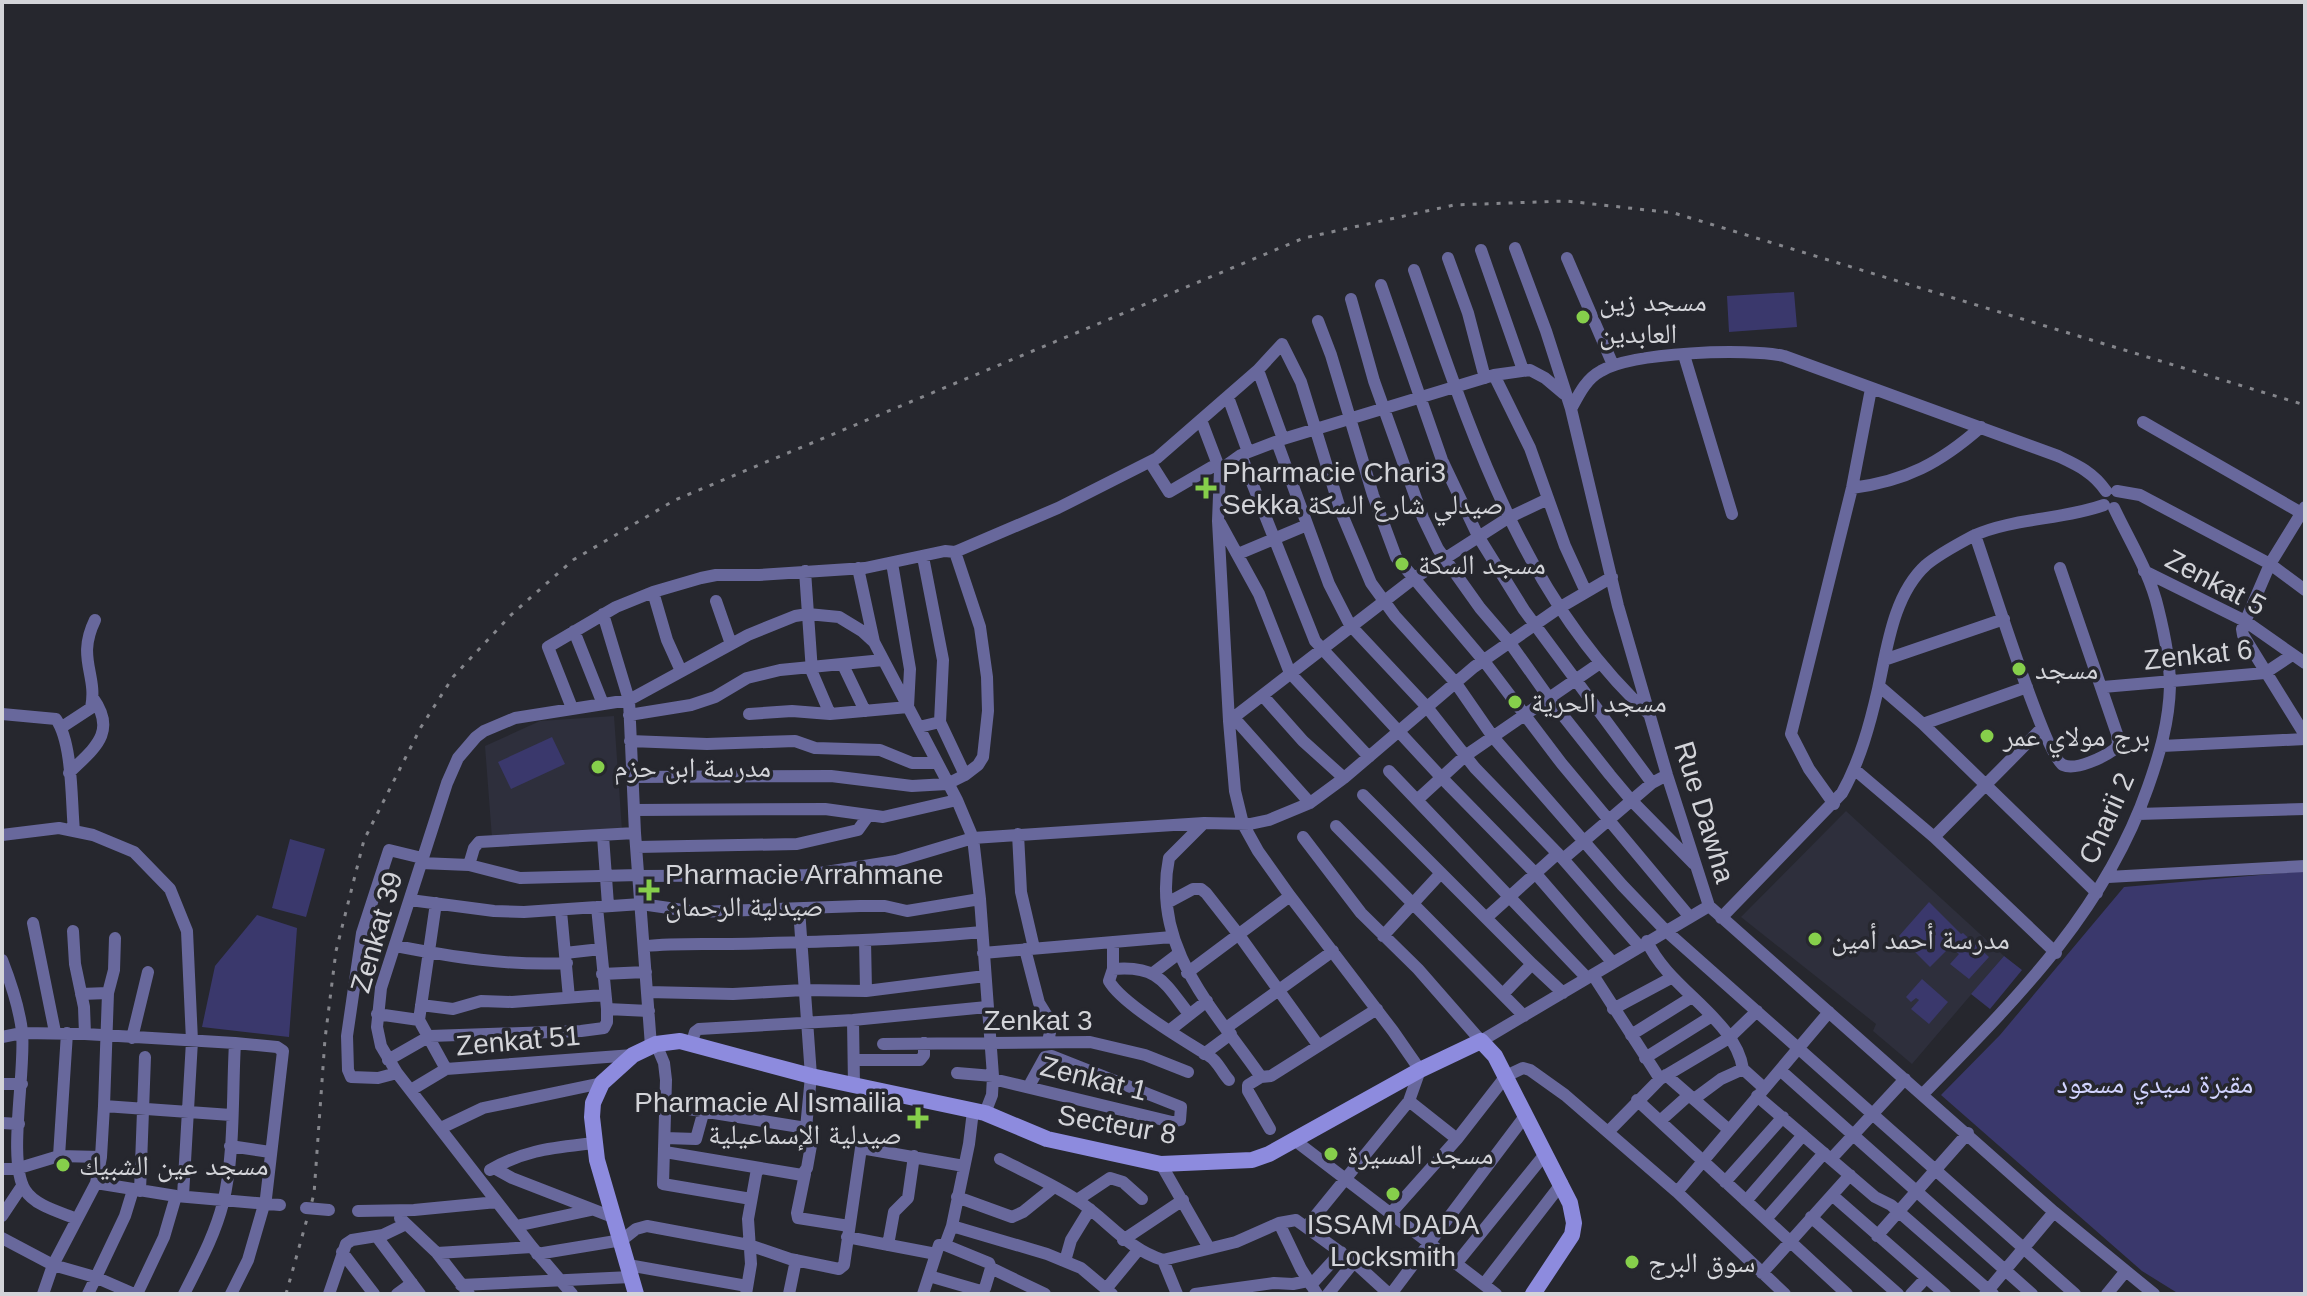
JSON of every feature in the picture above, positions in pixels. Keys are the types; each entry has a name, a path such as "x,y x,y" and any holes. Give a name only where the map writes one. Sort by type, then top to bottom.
{"street":[{"name":"Rue Dawha","path":"1515,248 1571,409 1650,715 1709,906 2054,1212 2154,1294"},
{"path":"1481,250 1523,370"},
{"path":"1448,258 1489,377 1530,448 1586,592"},
{"path":"1567,258 1613,365"},
{"path":"1414,270 1455,387 1508,518 1559,608 1600,663 1650,715"},
{"path":"1381,285 1442,460 1478,536 1535,625 1652,783"},
{"path":"1351,299 1423,518 1444,558 1549,698 1631,800 1696,866"},
{"path":"1318,321 1394,551 1413,579 1484,661 1524,716 1689,916"},
{"path":"572,708 548,647 603,614 653,592 716,575 858,568 955,552 1058,508 1150,462 1228,397 1282,344 1301,382 1354,548 1366,575 1455,682 1493,737 1665,930 2075,1294"},
{"path":"1571,409 1587,382 1613,365 1684,355 1766,352 1795,359 2045,451 2086,470 2120,500 2109,506 2065,517 1975,535 1925,566 1906,593 1854,769 1834,804 1721,918"},
{"path":"1684,355 1732,514"},
{"path":"1258,370 1307,525 1338,605 1350,625 1426,706 1465,756 1643,944 1671,978 1712,1016 1742,1060 1743,1069 1783,1117 1878,1200 1899,1212 1989,1293 2054,1212"},
{"path":"1150,462 1169,492 1244,453 1384,407 1489,377 1523,370 1540,374 1564,394"},
{"path":"1834,804 1809,769 1791,734 1852,488 1871,389"},
{"path":"1228,397 1244,453 1275,539 1304,616 1320,648 1536,874 1613,963"},
{"path":"1201,420 1219,467 1218,521 1235,791 1243,824 1290,896 1420,1070 1409,1101 1307,1226"},
{"path":"2143,422 2304,512 2270,564 2245,621 2243,635 2305,737 2162,746"},
{"path":"1852,488 1918,471 1940,460 1981,427"},
{"path":"2111,491 2140,495 2270,564 2305,590"},
{"path":"1232,720 1320,648 1413,579 1508,518 1548,499"},
{"name":"Charii 2","path":"1923,1094 1990,1027 2056,953 2108,877 2138,814 2162,746 2170,683 2159,609 2153,589 2109,506"},
{"path":"1218,521 1259,594 1290,673 1369,757"},
{"path":"1238,554 1307,525"},
{"path":"1975,535 2042,728 2062,765 2075,766 2110,753 2118,744 2103,687 2060,568"},
{"path":"632,777 831,776 904,785 947,784 965,775 983,757 988,687 980,627 955,552"},
{"path":"923,557 943,660 940,722 965,775"},
{"path":"892,563 910,669 908,707"},
{"path":"858,568 874,642 957,800 973,838 980,899 992,1095 979,1112 952,1226 923,1294"},
{"path":"805,571 811,668 830,714"},
{"name":"Zenkat 5","path":"2144,571 2245,621 2305,663"},
{"path":"397,1073 370,1079 351,1077 348,1070 347,1036 362,933 389,850 422,861 469,865 520,878 607,874 807,875 896,861 973,838 1204,823 1243,824 1269,820 1310,803 1344,778 1455,682 1559,608 1612,577"},
{"path":"653,592 667,640 681,671"},
{"path":"716,601 731,644"},
{"path":"603,614 629,700 635,833 649,1011 653,1045 664,1063 663,1184 751,1199"},
{"path":"629,700 731,644 779,621 808,614 839,617 874,642"},
{"path":"1884,660 2004,619"},
{"path":"69,773 93,749 104,731 104,718 93,698 86,660 88,634 95,620"},
{"path":"574,631 603,704"},
{"name":"Zenkat 6","path":"2103,687 2265,673 2292,655"},
{"path":"629,715 654,713 715,697 737,683 758,675 883,660"},
{"path":"1417,800 1465,756 1600,663"},
{"path":"843,665 865,711"},
{"path":"1879,686 1923,724 2097,893"},
{"path":"1923,724 2027,687"},
{"path":"1263,696 1303,741 1344,778"},
{"path":"62,727 91,708 93,698"},
{"name":"Zenkat 39","path":"572,1294 397,1073 381,1046 377,1014 381,988 453,768 476,737 515,718 629,700"},
{"path":"749,714 792,711 830,714 908,707"},
{"path":"2,714 43,715 56,719 62,727 74,831"},
{"path":"1232,720 1310,803"},
{"path":"919,727 940,722"},
{"path":"1934,837 2042,728"},
{"path":"630,741 720,744 799,741 815,748 880,750 915,763 936,763"},
{"path":"1854,769 1934,837 2056,953"},
{"path":"1389,771 1590,976 1645,1058 1663,1077 1692,1097 1729,1130"},
{"path":"1486,918 1536,874 1584,840 1652,783 1667,775"},
{"path":"1363,795 1563,993"},
{"path":"634,810 825,809 868,816 903,815 957,800"},
{"path":"2138,814 2305,809"},
{"path":"637,847 797,844 858,830 868,816"},
{"path":"1204,823 1169,858 1167,903 1172,937 1187,973 1261,1077"},
{"path":"1336,826 1524,1016"},
{"path":"2,835 59,828 93,835 134,852 170,889 187,931 192,1041 180,1196 136,1294 95,1277 53,1265 2,1238"},
{"path":"469,865 479,842 635,833"},
{"path":"1018,834 1021,892 1029,948 1039,1003 1052,1024 1048,1041"},
{"path":"388,1060 430,1036 604,1028 607,1009 601,949 602,906 607,874 603,836"},
{"path":"1303,837 1361,913 1418,969 1495,1056 1562,1183 1574,1223 1572,1235 1533,1294"},
{"path":"2108,877 2305,866"},
{"path":"1383,936 1441,873"},
{"path":"1167,903 1189,890 1201,889 1239,935 1318,1045"},
{"path":"1187,973 1290,896"},
{"path":"410,900 494,911 561,911 641,904 697,912 885,906 907,911 980,899"},
{"path":"436,903 419,1020 446,1069"},
{"name":"Secteur 8","path":"653,1045 680,1041 811,1076 979,1112 1047,1139 1161,1164 1252,1160 1269,1154 1420,1070 1481,1041 1709,906"},
{"path":"799,909 811,1076 806,1128"},
{"path":"561,911 569,998"},
{"path":"33,923 61,1033 59,1156"},
{"path":"73,931 85,1034"},
{"path":"645,946 679,942 865,940 982,932"},
{"path":"983,953 1172,937"},
{"path":"43,1294 53,1265 96,1183 101,1157 108,993 114,970 115,938"},
{"path":"865,940 866,991"},
{"path":"1113,943 1113,969 1109,981 1112,986 1136,1007 1214,1060 1229,1080"},
{"path":"396,946 522,965 601,949"},
{"path":"1204,1054 1278,990 1333,951"},
{"path":"1153,973 1178,954"},
{"path":"2,960 22,1033 16,1169 22,1186 36,1201 77,1219"},
{"path":"1503,994 1532,964"},
{"path":"1113,969 1141,969 1153,973 1189,1014"},
{"path":"132,1038 148,972"},
{"path":"602,974 646,972"},
{"path":"648,992 866,991 985,976"},
{"path":"1613,1009 1671,978"},
{"path":"81,994 108,993"},
{"path":"421,1005 453,1009 481,1001 512,1002 604,995"},
{"path":"1631,1035 1692,997"},
{"path":"1170,1030 1207,1001"},
{"path":"691,1045 699,1029 882,1018 987,1007"},
{"path":"607,1009 649,1011"},
{"path":"1270,1129 1247,1088 1249,1083 1271,1076 1377,1009"},
{"path":"1608,1132 1663,1077 1729,1038 1757,1011"},
{"path":"1677,1192 1829,1012"},
{"path":"377,1014 419,1020"},
{"path":"1645,1058 1712,1016"},
{"path":"882,1018 883,1060"},
{"path":"853,1020 854,1086"},
{"path":"581,1031 584,1057"},
{"path":"2,1037 22,1033 108,1035 277,1047 284,1054 277,1087 265,1205 248,1260 231,1294"},
{"name":"Zenkat 3","path":"883,1044 1048,1041 1108,1045 1188,1072"},
{"path":"184,1294 215,1230 224,1201 235,1043"},
{"path":"855,1060 920,1060 924,1055 924,1043"},
{"path":"636,1294 594,1143 593,1103 602,1083 633,1055 653,1045"},
{"name":"Zenkat 51","path":"411,1090 446,1069 633,1055"},
{"name":"Zenkat 1","path":"957,1073 993,1077 1172,1122 1178,1122 1181,1118 1181,1107 1055,1056 1045,1057 1029,1086"},
{"path":"88,1294 137,1190 145,1110 145,1057"},
{"path":"1391,1213 1457,1139 1506,1076 1523,1068 1565,1095 1608,1132 1785,1294"},
{"path":"1660,1121 1692,1097 1743,1069"},
{"path":"1780,1070 2032,1294"},
{"path":"1766,1219 1854,1134 1905,1079"},
{"path":"441,1128 483,1108 602,1083"},
{"path":"2,1084 22,1084"},
{"path":"1637,1100 1847,1294"},
{"path":"1409,1101 1457,1139"},
{"path":"664,1105 806,1128 813,1134 798,1218 888,1245 940,1250 989,1263 991,1268 1045,1294"},
{"path":"104,1106 231,1115"},
{"path":"665,1145 696,1139 704,1110"},
{"path":"1000,1159 1077,1200 1123,1240 1163,1260 1236,1242 1279,1223 1307,1226 1390,1294 1525,1116"},
{"path":"1725,1182 1783,1117"},
{"path":"2,1123 19,1124"},
{"path":"1877,1236 1968,1133"},
{"path":"1746,1201 1803,1135"},
{"path":"1293,1139 1488,1290 1562,1183"},
{"path":"478,1177 518,1155 594,1143"},
{"path":"665,1145 757,1169 805,1174"},
{"path":"230,1146 270,1152"},
{"path":"437,1253 535,1251 622,1240 636,1229 647,1226 749,1245 830,1269 842,1268 861,1148 964,1166"},
{"path":"1456,1264 1545,1154"},
{"path":"2,1169 16,1169 59,1156 101,1157"},
{"path":"888,1245 894,1212 908,1198 914,1156"},
{"path":"1161,1164 1209,1248"},
{"path":"494,1168 615,1218"},
{"path":"449,1294 465,1289 630,1271 746,1290 751,1264 747,1228 757,1169"},
{"path":"1762,1273 1850,1175"},
{"path":"1077,1200 1110,1178 1123,1182 1142,1199"},
{"path":"96,1183 180,1196 280,1205"},
{"path":"2,1216 22,1186"},
{"path":"957,1197 1012,1217 1054,1187"},
{"path":"1832,1195 1945,1294"},
{"path":"1123,1240 1183,1200"},
{"path":"358,1211 497,1202"},
{"path":"306,1208 329,1210"},
{"path":"1065,1261 1071,1240 1090,1209"},
{"path":"516,1226 591,1210"},
{"path":"392,1211 437,1253 465,1289"},
{"path":"1811,1217 1898,1294"},
{"path":"1279,1223 1312,1287"},
{"path":"329,1294 346,1244 352,1240 377,1237 406,1224"},
{"path":"952,1226 1028,1247 1065,1261 1087,1272 1109,1292 1139,1249"},
{"path":"377,1237 416,1288 397,1294"},
{"path":"342,1252 374,1294"},
{"path":"1312,1287 1341,1252"},
{"path":"789,1294 796,1260"},
{"path":"1163,1260 1177,1294"},
{"path":"1328,1294 1354,1262"},
{"path":"929,1276 981,1291 985,1288 991,1268"},
{"path":"2107,1294 2125,1272"},
{"path":"1911,1294 1926,1278"},
{"path":"1195,1294 1274,1283 1312,1287"}],"shaded area":[{"path":"614,716 622,830 492,838 485,746 540,721"},
{"path":"1846,811 2004,956 1912,1064 1873,1031 1876,1024 1741,917"}],"green space":[{"path":"1794,292 1797,327 1729,332 1727,296"},
{"path":"552,737 565,764 511,789 498,762"},
{"path":"290,839 325,849 306,917 272,908"},
{"name":"مقبرة سيدي مسعود","path":"2305,871 2305,1294 2179,1294 2142,1271 1941,1095 2000,1035 2124,887"},
{"path":"1929,902 1989,957 1969,979 1950,964 1959,954 1951,948 1953,944 1930,967 1899,936"},
{"path":"257,915 297,928 289,1037 202,1027 215,966"},
{"path":"2004,956 2022,970 1990,1009 1971,994"},
{"path":"1922,979 1948,1002 1929,1024 1911,1009 1919,1000 1916,998 1911,1002 1906,997"}],"railway":[{"path":"286,1294 314,1194 325,1039 336,951 364,840 421,727 453,677 511,615 573,560 675,500 1304,238 1454,205 1566,201 1674,213 2305,405"}],"place":[{"name":"مسجد زين العابدين","path":"1583,317"},
{"name":"Pharmacie Chari3 Sekka صيدلي شارع السكة","path":"1206,488"},
{"name":"مسجد السكة","path":"1402,564"},
{"name":"مسجد","path":"2019,669"},
{"name":"مسجد الحرية","path":"1515,702"},
{"name":"برج مولاي عمر","path":"1987,736"},
{"name":"مدرسة ابن حزم","path":"598,767"},
{"name":"Pharmacie Arrahmane صيدلية الرحمان","path":"649,890"},
{"name":"مدرسة أحمد أمين","path":"1815,939"},
{"name":"Pharmacie Al Ismailia صيدلية الإسماعيلية","path":"918,1118"},
{"name":"مسجد المسيرة","path":"1331,1154"},
{"name":"مسجد عين الشبيك","path":"63,1165"},
{"name":"ISSAM DADA Locksmith","path":"1393,1194"},
{"name":"سوق البرج","path":"1632,1262"}]}
